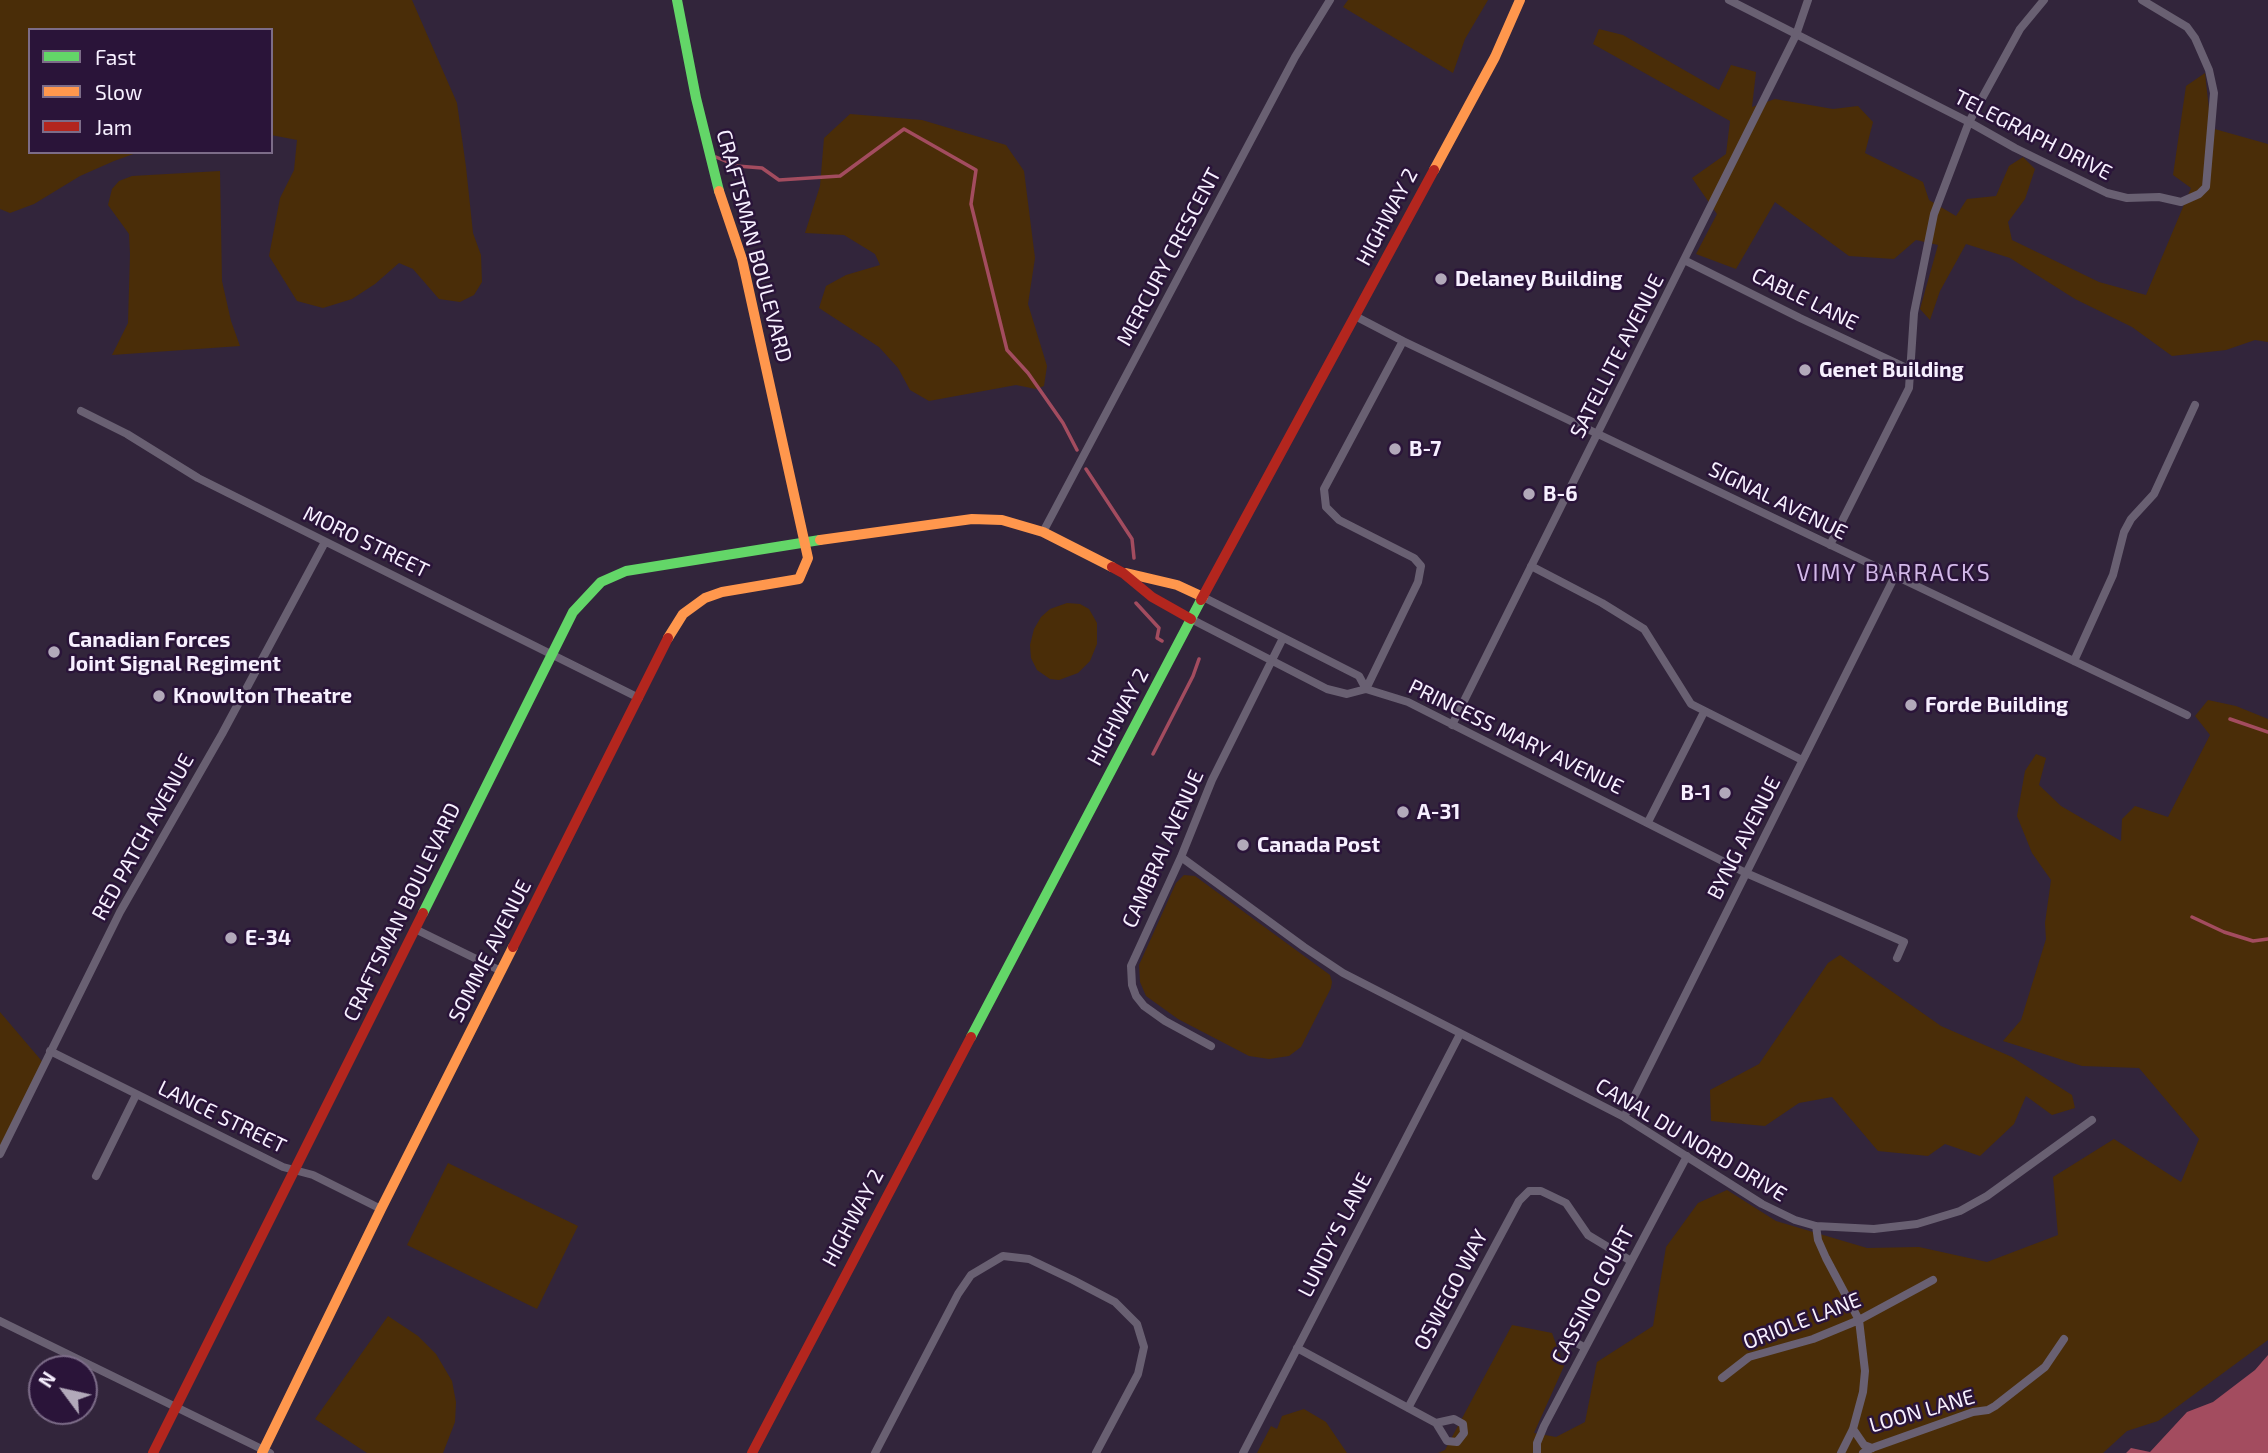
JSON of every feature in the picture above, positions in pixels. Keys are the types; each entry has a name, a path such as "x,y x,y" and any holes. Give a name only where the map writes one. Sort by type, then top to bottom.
{"street":[{"name":"CRAFTSMAN BOULEVARD","path":"677,0 701,119 716,181 742,259 806,542"},
{"name":"MERCURY CRESCENT","path":"1043,533 1295,57 1330,0"},
{"name":"HIGHWAY 2","path":"751,1453 1191,619 1495,57 1520,0"},
{"name":"TELEGRAPH DRIVE","path":"1729,0 2107,193 2127,198 2159,197 2180,202 2199,194 2206,187 2214,93 2209,70 2195,38 2187,27 2142,0"},
{"name":"SATELLITE AVENUE","path":"1452,725 1796,35 1808,0"},
{"path":"1830,545 1909,388 1914,313 1934,214 1969,122 2020,29 2044,0"},
{"name":"CABLE LANE","path":"1684,260 1911,370"},
{"name":"SIGNAL AVENUE","path":"1355,316 2187,715"},
{"path":"1366,689 1418,582 1421,566 1414,558 1339,520 1326,507 1324,489 1403,341"},
{"path":"2074,661 2113,575 2124,532 2131,519 2154,494 2195,405"},
{"name":"MORO STREET","path":"81,411 127,434 198,478 639,698"},
{"name":"CRAFTSMAN BOULEVARD","path":"153,1453 552,653 581,601 601,582 626,571 806,542 972,519 1002,520 1043,533 1123,573 1152,597 1191,619"},
{"name":"RED PATCH AVENUE","path":"0,1154 120,912 222,734 325,541"},
{"name":"SOMME AVENUE","path":"265,1452 382,1209 674,627 683,614 705,598 722,592 799,579 808,558 806,542"},
{"path":"1531,566 1602,603 1644,629 1686,699 1704,712 1802,760"},
{"name":"CRAFTSMAN BOULEVARD","path":"1123,573 1156,579 1203,597"},
{"name":"BYNG AVENUE","path":"1624,1117 1895,576"},
{"name":"PRINCESS MARY AVENUE","path":"1203,597 1359,676 1366,689"},
{"name":"PRINCESS MARY AVENUE","path":"1191,619 1327,689 1347,694 1366,689 1408,702 1746,873 1905,943 1897,958"},
{"name":"CAMBRAI AVENUE","path":"1211,1046 1165,1021 1144,1006 1136,996 1130,976 1133,958 1181,857 1212,780 1283,638"},
{"path":"1648,822 1704,712"},
{"name":"CANAL DU NORD DRIVE","path":"1181,857 1326,962 1624,1117 1762,1205 1795,1220 1816,1226 1874,1229 1917,1224 1951,1214 1987,1196 2092,1121"},
{"path":"415,929 501,971"},
{"name":"LUNDY'S LANE","path":"1243,1453 1460,1034"},
{"name":"LANCE STREET","path":"50,1051 283,1167 313,1175 382,1209"},
{"path":"96,1176 136,1096"},
{"name":"CASSINO COURT","path":"1536,1453 1544,1426 1584,1347 1687,1156"},
{"name":"OSWEGO WAY","path":"1408,1408 1519,1201 1529,1191 1541,1191 1566,1203 1588,1235 1631,1261"},
{"path":"1816,1226 1818,1240 1826,1258 1859,1320 1865,1371 1863,1392 1853,1429 1842,1453"},
{"path":"875,1453 964,1285 971,1275 1003,1256 1029,1259 1073,1280 1115,1303 1137,1324 1144,1347 1138,1374 1096,1453"},
{"name":"ORIOLE LANE","path":"1722,1378 1749,1357 1813,1339 1859,1320 1933,1280"},
{"path":"0,1321 265,1452"},
{"path":"1567,1338 1584,1347"},
{"name":"LOON LANE","path":"1853,1429 1864,1445 1872,1448 1973,1412 1988,1410 2045,1367 2064,1339"},
{"path":"1297,1348 1436,1423"},
{"path":"1863,1453 1872,1448"}],"shaded area":[{"path":"0,0 412,0 457,103 473,233 481,255 482,282 474,295 460,302 439,299 413,269 399,263 352,299 323,308 297,301 269,256 280,198 294,170 297,140 273,135 273,28 28,28 28,154 133,154 80,176 34,204 10,213 0,209"},
{"path":"1348,0 1488,0 1465,39 1453,73 1343,7"},
{"path":"1599,29 1623,35 1719,90 1731,65 1756,72 1752,107 1775,99 1833,109 1858,106 1873,122 1865,153 1923,182 1929,200 1956,216 1967,199 1996,196 2009,166 2023,157 2035,169 2025,199 2008,222 2012,240 2099,282 2146,295 2191,188 2173,175 2186,86 2205,73 2211,128 2268,144 2268,342 2255,340 2226,350 2172,356 2132,327 2075,299 2010,258 1966,244 1940,291 1930,320 1920,309 1938,245 1916,240 1894,259 1849,256 1775,202 1736,269 1696,254 1717,214 1692,178 1726,154 1730,121 1593,44"},
{"path":"850,114 922,120 1006,145 1024,171 1035,258 1028,304 1047,366 1044,386 1036,389 1016,385 929,401 910,390 898,368 879,347 819,308 826,286 846,275 880,265 875,254 844,235 805,233 820,186 824,138"},
{"path":"220,171 222,281 240,346 112,355 128,323 130,254 129,234 108,205 112,189 119,181 132,176"},
{"path":"1067,603 1080,604 1089,609 1097,623 1097,644 1090,661 1078,673 1059,680 1050,679 1037,670 1031,658 1030,645 1034,629 1041,617 1050,609"},
{"path":"2208,700 2236,706 2268,719 2268,1340 2158,1421 2127,1431 2103,1453 1438,1453 1445,1450 1512,1325 1552,1333 1564,1366 1534,1433 1556,1437 1585,1422 1597,1362 1653,1326 1666,1247 1698,1203 1727,1190 1776,1221 1867,1248 1919,1247 1987,1262 2058,1235 2053,1177 2114,1139 2181,1182 2199,1139 2139,1068 2082,1066 2003,1041 2021,1020 2046,939 2045,923 2051,880 2032,853 2017,816 2025,771 2036,754 2046,758 2039,785 2061,806 2121,841 2122,819 2135,806 2168,817 2210,735 2195,716"},
{"path":"1184,875 1195,876 1330,975 1331,988 1301,1047 1289,1056 1269,1059 1249,1056 1178,1019 1146,996 1140,982 1139,965 1176,883"},
{"path":"1840,955 1941,1026 2012,1057 2072,1095 2075,1108 2052,1115 2026,1096 2014,1124 1980,1156 1945,1144 1928,1156 1878,1151 1832,1097 1799,1103 1765,1126 1711,1121 1710,1090 1759,1064 1828,963"},
{"path":"0,1012 46,1066 0,1155"},
{"path":"448,1163 578,1226 537,1309 407,1245"},
{"path":"388,1316 418,1336 436,1354 452,1381 456,1402 455,1422 443,1453 367,1453 315,1419"},
{"path":"2268,1355 2268,1453 2126,1453 2131,1448 2150,1452 2187,1412 2213,1402 2255,1370"},
{"path":"1304,1409 1326,1422 1347,1453 1257,1453 1271,1426 1277,1429 1282,1416"}],"waterway":[{"path":"716,157 737,166 762,168 779,180 840,176 904,129 976,170 971,204 1007,350 1028,373 1063,423 1077,450"},
{"path":"1086,469 1132,539 1134,558"},
{"path":"1136,603 1159,628 1157,638 1162,641"},
{"path":"1153,754 1199,659"},
{"path":"2230,719 2268,732"},
{"path":"2192,917 2224,932 2253,941 2268,939"}],"traffic: fast":[{"path":"677,0 696,98 719,191"},
{"path":"423,913 573,612 601,582 626,571 820,540"},
{"path":"971,1037 1201,600"}],"traffic: slow":[{"path":"1434,170 1495,57 1520,0"},
{"path":"668,638 683,614 705,598 722,592 799,579 808,558 742,259 719,191"},
{"path":"820,540 972,519 1002,520 1043,532 1112,567"},
{"path":"1126,573 1177,585 1203,597"},
{"path":"262,1453 513,947"}],"traffic: jam":[{"path":"1201,600 1434,170"},
{"path":"1112,567 1152,597 1191,619"},
{"path":"513,947 668,638"},
{"path":"153,1453 423,913"},
{"path":"752,1453 971,1037"}],"place":[{"name":"Delaney Building","path":"1441,279"},
{"name":"Genet Building","path":"1805,370"},
{"name":"B-7","path":"1395,449"},
{"name":"B-6","path":"1529,494"},
{"name":"Canadian Forces Joint Signal Regiment","path":"54,652"},
{"name":"Knowlton Theatre","path":"159,696"},
{"name":"Forde Building","path":"1911,705"},
{"name":"B-1","path":"1725,793"},
{"name":"A-31","path":"1403,812"},
{"name":"Canada Post","path":"1243,845"},
{"name":"E-34","path":"231,938"}],"district":[{"name":"VIMY BARRACKS","path":"1894,573"}]}
